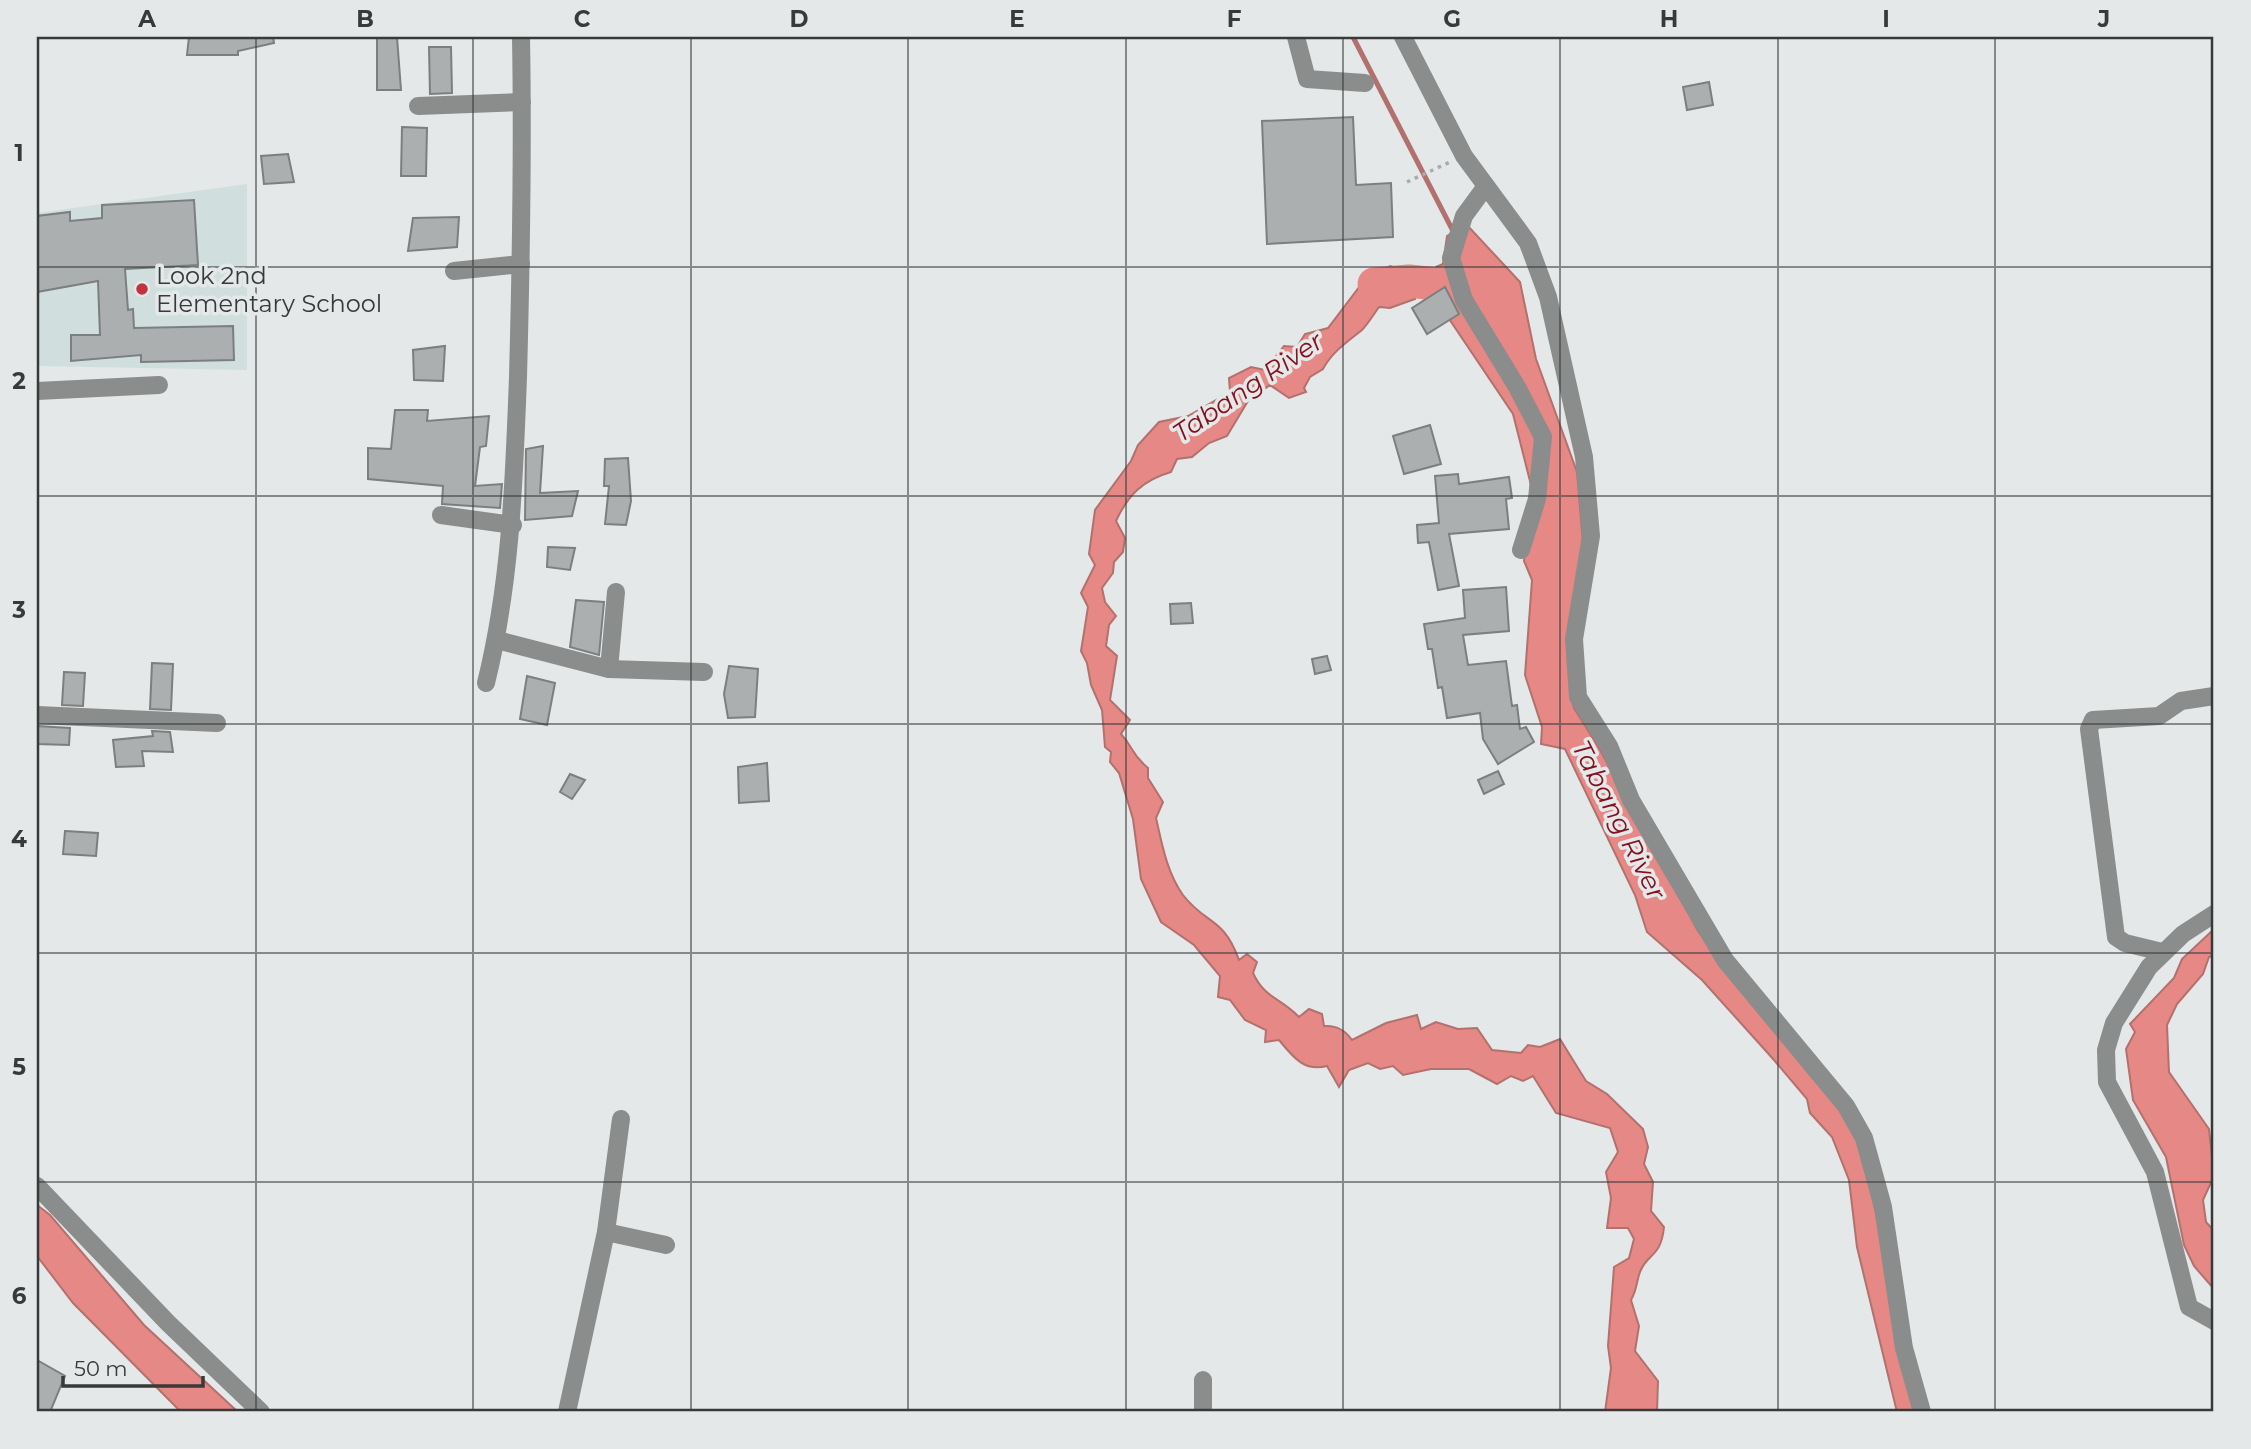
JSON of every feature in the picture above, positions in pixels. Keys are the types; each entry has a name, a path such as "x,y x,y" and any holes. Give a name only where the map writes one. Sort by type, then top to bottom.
{"street":[{"path":"486,683 497,640 513,525 521,264 521,37"},
{"path":"1296,37 1307,79 1365,83"},
{"path":"1403,37 1482,191 1528,243 1548,297 1584,457 1591,536 1574,639 1578,697 1609,746 1644,823 1725,960 1846,1105 1864,1138 1883,1208 1904,1348 1922,1412"},
{"path":"418,106 522,102"},
{"path":"1482,191 1464,216 1451,258 1464,300 1517,387 1543,437 1537,499 1521,550"},
{"path":"454,271 521,264"},
{"path":"37,391 159,385"},
{"path":"441,515 513,525"},
{"path":"609,668 616,592"},
{"path":"497,640 609,668 704,672"},
{"path":"2162,952 2125,943 2116,937 2089,729 2093,720 2159,716 2181,701 2214,696"},
{"path":"37,715 217,723"},
{"path":"2214,914 2162,952 2114,1023 2106,1050 2107,1082 2155,1172 2189,1307 2214,1321"},
{"path":"567,1412 606,1232 621,1119"},
{"path":"37,1185 169,1324 261,1412"},
{"path":"606,1232 666,1244"},
{"path":"1203,1380 1203,1412"}],"path":[{"path":"1407,182 1464,156"}],"shaded area":[{"name":"Look 2nd Elementary School","path":"247,184 247,370 37,366 37,213"}],"water":[{"path":"1466,224 1520,282 1536,359 1577,472 1583,543 1570,695 1574,708 1599,748 1698,931 1754,1006 1828,1089 1862,1146 1917,1412 1897,1412 1857,1247 1849,1180 1832,1137 1810,1113 1807,1099 1702,980 1647,932 1635,895 1565,749 1541,744 1542,727 1525,675 1532,580 1524,561 1531,485 1513,414 1433,295 1436,267 1443,264 1447,236"},
{"path":"1390,266 1418,275 1415,299 1390,308 1379,307 1362,330 1335,353 1323,369 1310,377 1304,388 1306,392 1289,398 1270,385 1248,401 1227,436 1209,443 1192,457 1177,459 1171,472 1152,479 1131,496 1116,521 1125,538 1123,552 1114,562 1113,573 1102,588 1105,602 1116,616 1109,625 1106,646 1117,656 1110,700 1130,720 1121,734 1148,768 1148,778 1163,802 1156,818 1166,858 1177,886 1191,905 1227,936 1239,960 1247,954 1257,962 1253,973 1268,993 1299,1017 1309,1009 1322,1014 1324,1026 1340,1029 1352,1040 1386,1023 1417,1015 1421,1029 1436,1022 1458,1029 1477,1028 1492,1050 1521,1053 1528,1045 1540,1047 1560,1039 1586,1081 1607,1094 1643,1129 1648,1147 1644,1164 1653,1182 1651,1211 1664,1227 1660,1244 1643,1266 1631,1300 1639,1326 1635,1351 1658,1381 1657,1412 1605,1412 1611,1368 1608,1346 1614,1267 1629,1258 1634,1239 1628,1228 1607,1228 1611,1198 1606,1172 1618,1152 1610,1128 1556,1113 1533,1076 1523,1081 1511,1076 1497,1084 1469,1069 1431,1069 1403,1075 1393,1066 1380,1069 1368,1063 1349,1070 1339,1087 1327,1066 1305,1065 1279,1040 1265,1042 1266,1030 1245,1020 1230,1000 1218,997 1220,976 1194,945 1161,922 1141,879 1133,819 1119,773 1110,762 1111,752 1105,747 1102,710 1081,651 1088,607 1081,593 1095,565 1089,554 1095,510 1131,461 1138,445 1159,422 1188,416 1230,392 1229,378 1251,367 1265,370 1284,346 1297,347 1305,334 1328,328 1363,282"},
{"path":"2214,929 2214,955 2209,957 2203,974 2177,1004 2167,1025 2169,1072 2209,1129 2214,1176 2203,1200 2206,1222 2214,1231 2214,1289 2194,1266 2184,1245 2166,1157 2133,1100 2126,1049 2135,1032 2130,1024 2174,978 2182,959"},
{"path":"37,1205 50,1215 144,1325 238,1412 181,1412 73,1303 37,1256"}],"building":[{"path":"189,37 273,37 274,43 238,51 238,55 187,55"},
{"path":"377,37 397,37 401,90 377,90"},
{"path":"429,47 451,47 452,93 430,94"},
{"path":"1709,82 1713,105 1687,110 1683,87"},
{"path":"1353,117 1356,185 1391,183 1393,237 1267,244 1262,121"},
{"path":"402,127 427,128 426,176 401,176"},
{"path":"288,154 294,182 264,184 261,156"},
{"path":"194,200 198,265 125,269 128,310 133,309 134,328 233,326 234,360 141,362 141,355 71,361 71,335 100,335 98,281 37,292 37,216 70,212 70,221 102,218 102,205"},
{"path":"459,217 457,247 408,251 413,218"},
{"path":"1445,287 1459,314 1427,334 1412,308"},
{"path":"445,346 443,381 414,380 413,350"},
{"path":"395,410 428,410 427,421 489,416 486,446 480,447 475,486 502,484 500,508 442,504 443,486 368,479 368,448 391,449"},
{"path":"1430,425 1441,464 1404,474 1393,436"},
{"path":"543,446 540,493 578,491 572,516 525,520 526,449"},
{"path":"628,458 631,501 626,525 605,524 609,486 604,486 605,459"},
{"path":"1458,474 1459,484 1509,477 1512,498 1506,499 1509,529 1449,534 1459,586 1438,590 1429,542 1418,543 1417,525 1439,523 1435,476"},
{"path":"548,547 575,548 570,570 547,567"},
{"path":"1506,587 1509,631 1463,635 1468,665 1506,661 1512,706 1517,705 1520,729 1526,727 1534,742 1498,764 1483,739 1480,713 1447,718 1442,687 1438,688 1432,649 1428,649 1424,624 1465,618 1463,590"},
{"path":"576,600 604,602 599,655 570,647"},
{"path":"1191,603 1193,623 1171,624 1170,604"},
{"path":"1327,656 1331,670 1315,674 1312,659"},
{"path":"152,663 173,664 171,710 150,709"},
{"path":"729,666 758,669 755,717 728,718 724,694"},
{"path":"64,672 85,673 83,706 62,705"},
{"path":"527,676 555,683 547,725 520,719"},
{"path":"37,726 70,728 69,745 37,744"},
{"path":"152,731 170,732 173,752 142,751 144,766 116,767 113,740 153,736"},
{"path":"767,763 769,801 739,803 738,767"},
{"path":"1498,771 1504,784 1484,794 1478,780"},
{"path":"570,774 585,780 572,799 560,792"},
{"path":"65,831 98,833 96,856 63,854"},
{"path":"37,1360 65,1376 50,1412 37,1412"}],"waterway":[{"path":"1353,37 1453,231"},
{"name":"Tabang River","path":"1374,284 1409,281 1472,288 1476,291"}],"place":[{"name":"Look 2nd Elementary School","path":"142,289"}]}
